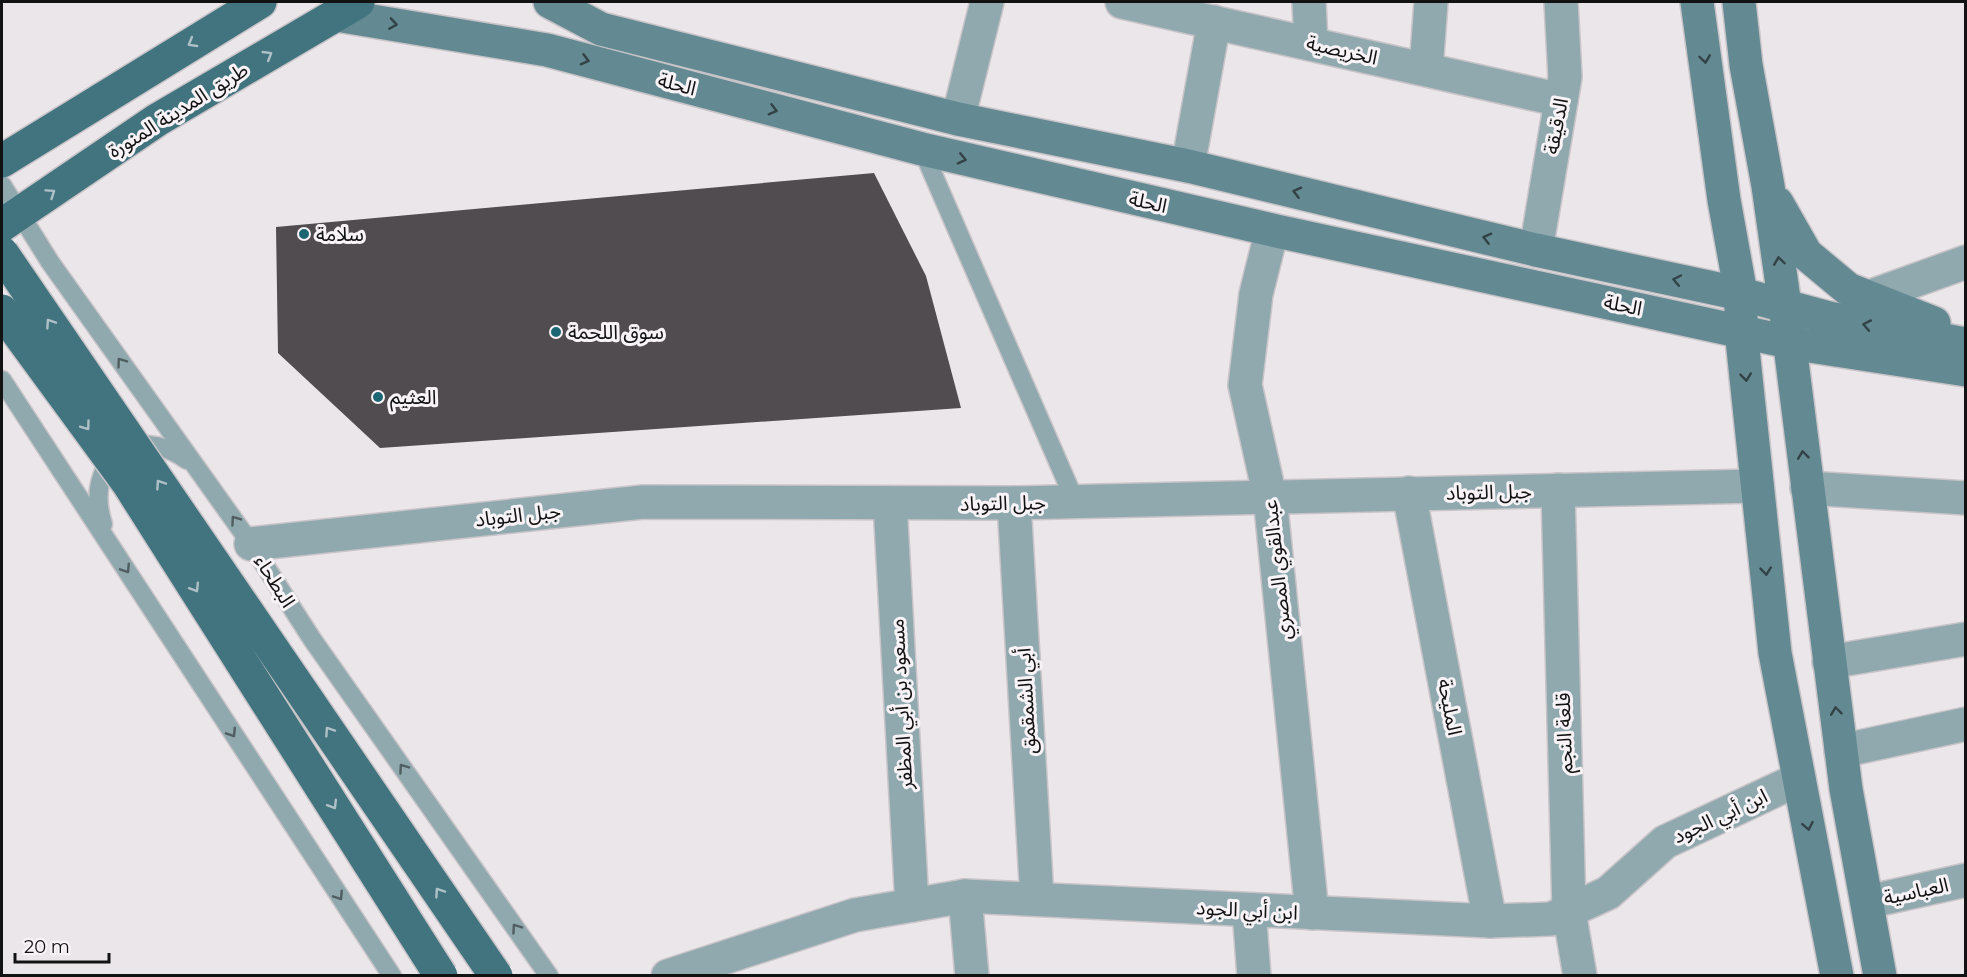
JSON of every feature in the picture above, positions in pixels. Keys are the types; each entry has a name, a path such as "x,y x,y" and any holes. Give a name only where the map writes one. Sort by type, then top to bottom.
{"main road":[{"path":"2,161 260,2"},
{"name":"الحلة","path":"550,2 601,29 958,118 1188,166 1536,250 1741,294 1829,318 1965,344"},
{"path":"1697,2 1724,200 1741,294 1741,330 1775,653 1837,975"},
{"path":"1739,2 1746,64 1768,186 1785,306 1841,751 1880,975"},
{"name":"الحلة","path":"347,8 548,50 922,150 1272,230 1788,340 1965,370"},
{"name":"طريق المدينة المنورة","path":"11,219 157,120 347,8"},
{"path":"1768,186 1806,254 1848,290 1965,338"},
{"name":"البطحاء","path":"2,253 496,975"},
{"path":"2,311 128,483 441,975"}],"street":[{"path":"958,118 987,2"},
{"name":"الخريصية","path":"1122,2 1562,100"},
{"path":"1309,2 1311,44"},
{"path":"1426,69 1431,2"},
{"name":"الدقيقة","path":"1536,250 1565,77 1561,2"},
{"path":"1188,166 1214,22"},
{"name":"عبدالقوي المصري","path":"1272,230 1256,294 1245,385 1270,496 1312,913"},
{"path":"1869,297 1965,262"},
{"name":"جبل التوباد","path":"251,544 643,502 1014,503 1757,486"},
{"path":"1807,488 1965,498"},
{"name":"قلعة النجم","path":"1558,490 1569,911 1580,975"},
{"name":"المليحة","path":"1409,493 1490,921"},
{"name":"مسعود بن أبي المظفر","path":"890,503 912,905"},
{"name":"أبي الشمقمق","path":"1014,503 1037,899"},
{"path":"1829,662 1965,639"},
{"path":"1841,751 1965,724"},
{"name":"ابن أبي الجود","path":"668,975 855,915 965,896 1490,921 1551,919 1608,893 1665,842 1799,779"},
{"name":"العباسية","path":"1867,902 1965,880"},
{"path":"965,896 972,975"},
{"path":"1250,910 1254,975"}],"lane":[{"path":"922,150 1075,501"},
{"name":"البطحاء","path":"2,185 11,219 51,262 207,481 312,639 549,975"},
{"path":"2,380 392,975"},
{"path":"110,545 96,499 99,478 111,460 129,448 150,444 171,449 207,481"}],"building":[{"path":"874,173 926,276 961,408 380,448 278,353 276,227"}],"place":[{"name":"سلامة","path":"304,234"},
{"name":"سوق اللحمة","path":"556,332"},
{"name":"العثيم","path":"378,397"}]}
